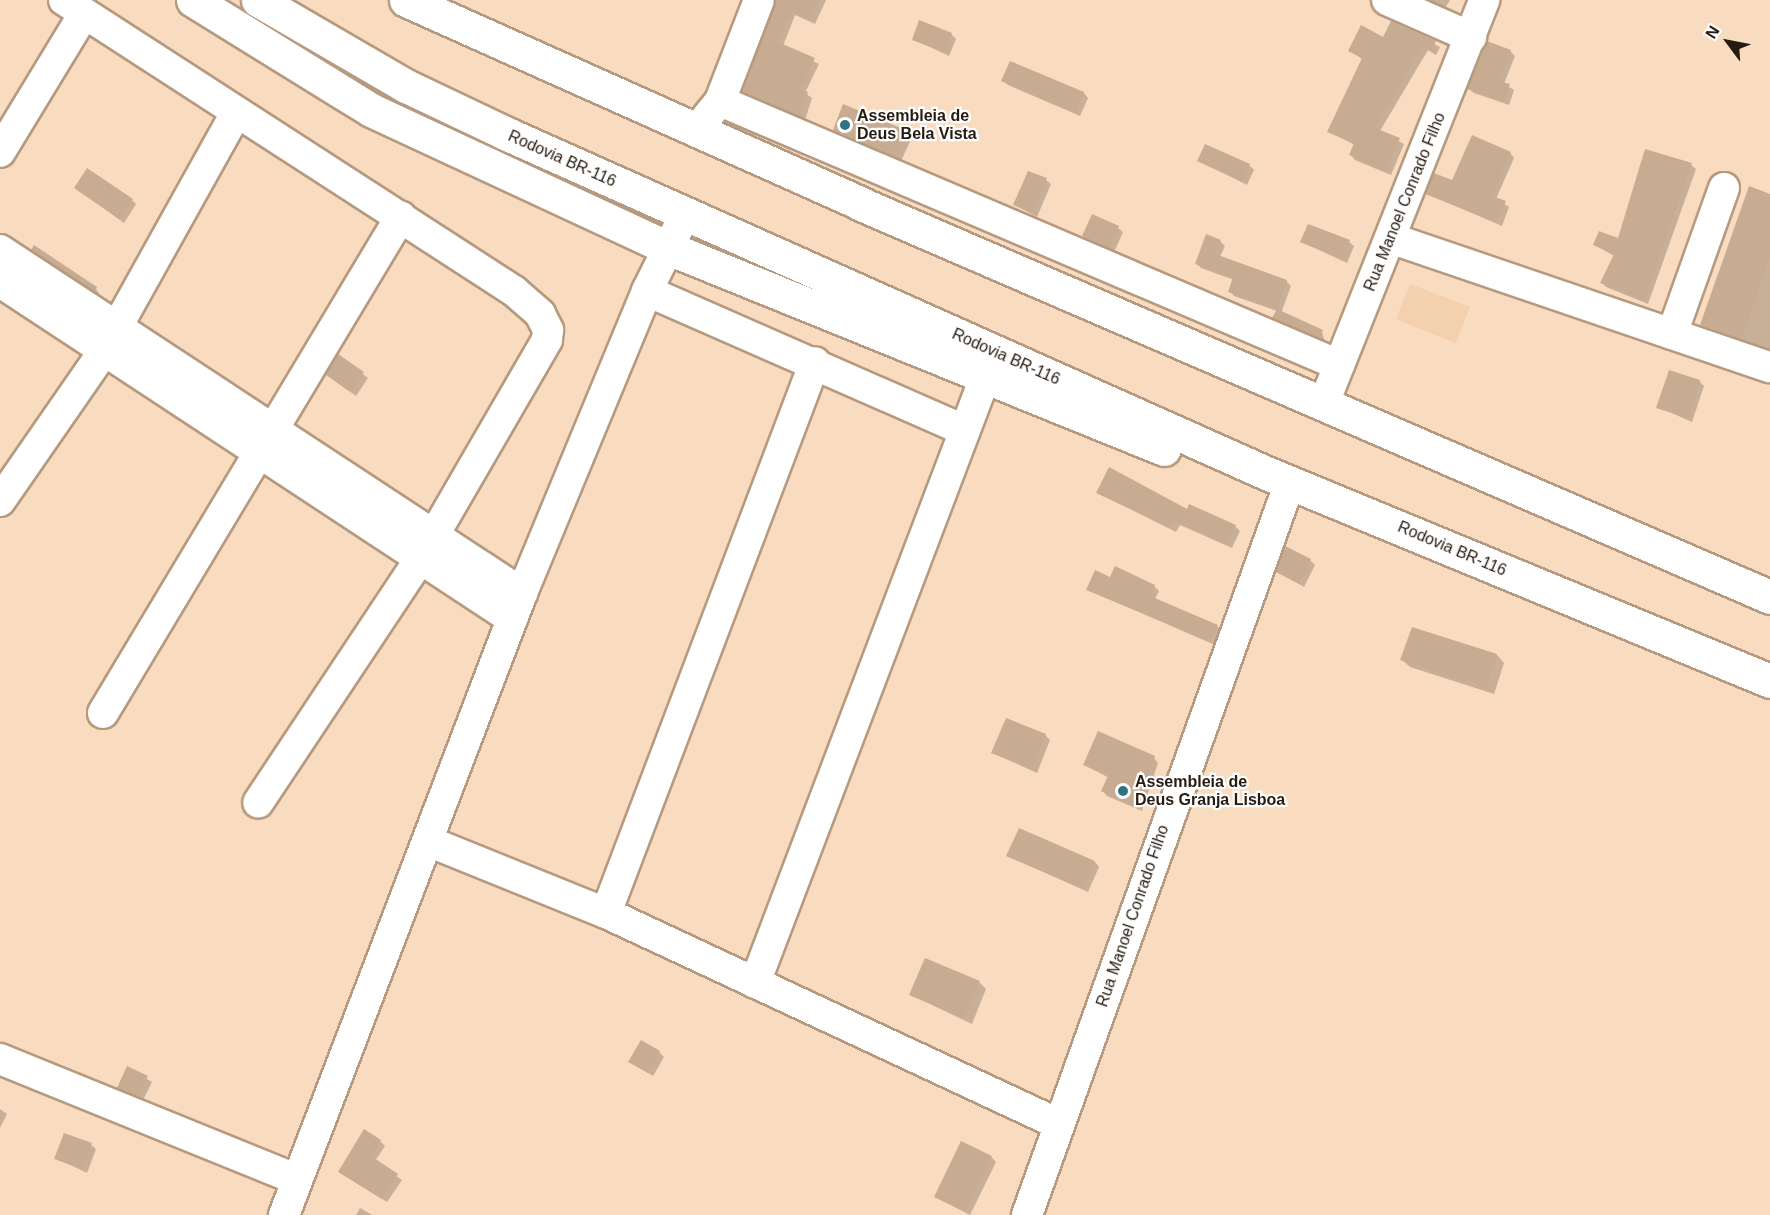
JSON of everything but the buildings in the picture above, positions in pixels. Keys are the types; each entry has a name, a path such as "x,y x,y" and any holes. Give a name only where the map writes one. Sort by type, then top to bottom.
{"highway":[{"path":"194,0 371,110 668,248 984,380 1154,446 1277,477"},
{"name":"Rodovia BR-116","path":"258,0 449,108 1277,477 1770,681"},
{"path":"406,0 695,130 1770,597"}],"street":[{"path":"695,130 720,101 759,0"},
{"path":"1387,0 1471,37"},
{"name":"Rua Manoel Conrado Filho","path":"1324,403 1484,0"},
{"path":"0,152 74,7 514,291 540,314 548,330 547,340 427,545 258,803"},
{"path":"720,101 1339,365"},
{"path":"0,501 108,340 236,113"},
{"path":"1672,334 1724,188"},
{"path":"284,1215 296,1179 430,842 517,606 647,291 685,214"},
{"path":"103,713 401,216"},
{"path":"1390,238 1770,367"},
{"path":"0,250 108,340"},
{"path":"0,282 108,340 268,441 517,606"},
{"path":"647,291 815,362 963,429"},
{"path":"606,913 815,362"},
{"path":"755,982 963,429 984,380"},
{"name":"Rua Manoel Conrado Filho","path":"1027,1215 1277,477"},
{"path":"430,842 606,913 1059,1124"},
{"path":"0,1059 296,1179"}],"shaded area":[{"path":"1410,284 1470,307 1456,343 1396,319"}],"place":[{"name":"Assembleia de Deus Bela Vista","path":"845,125"},
{"name":"Assembleia de Deus Granja Lisboa","path":"1123,791"}]}
